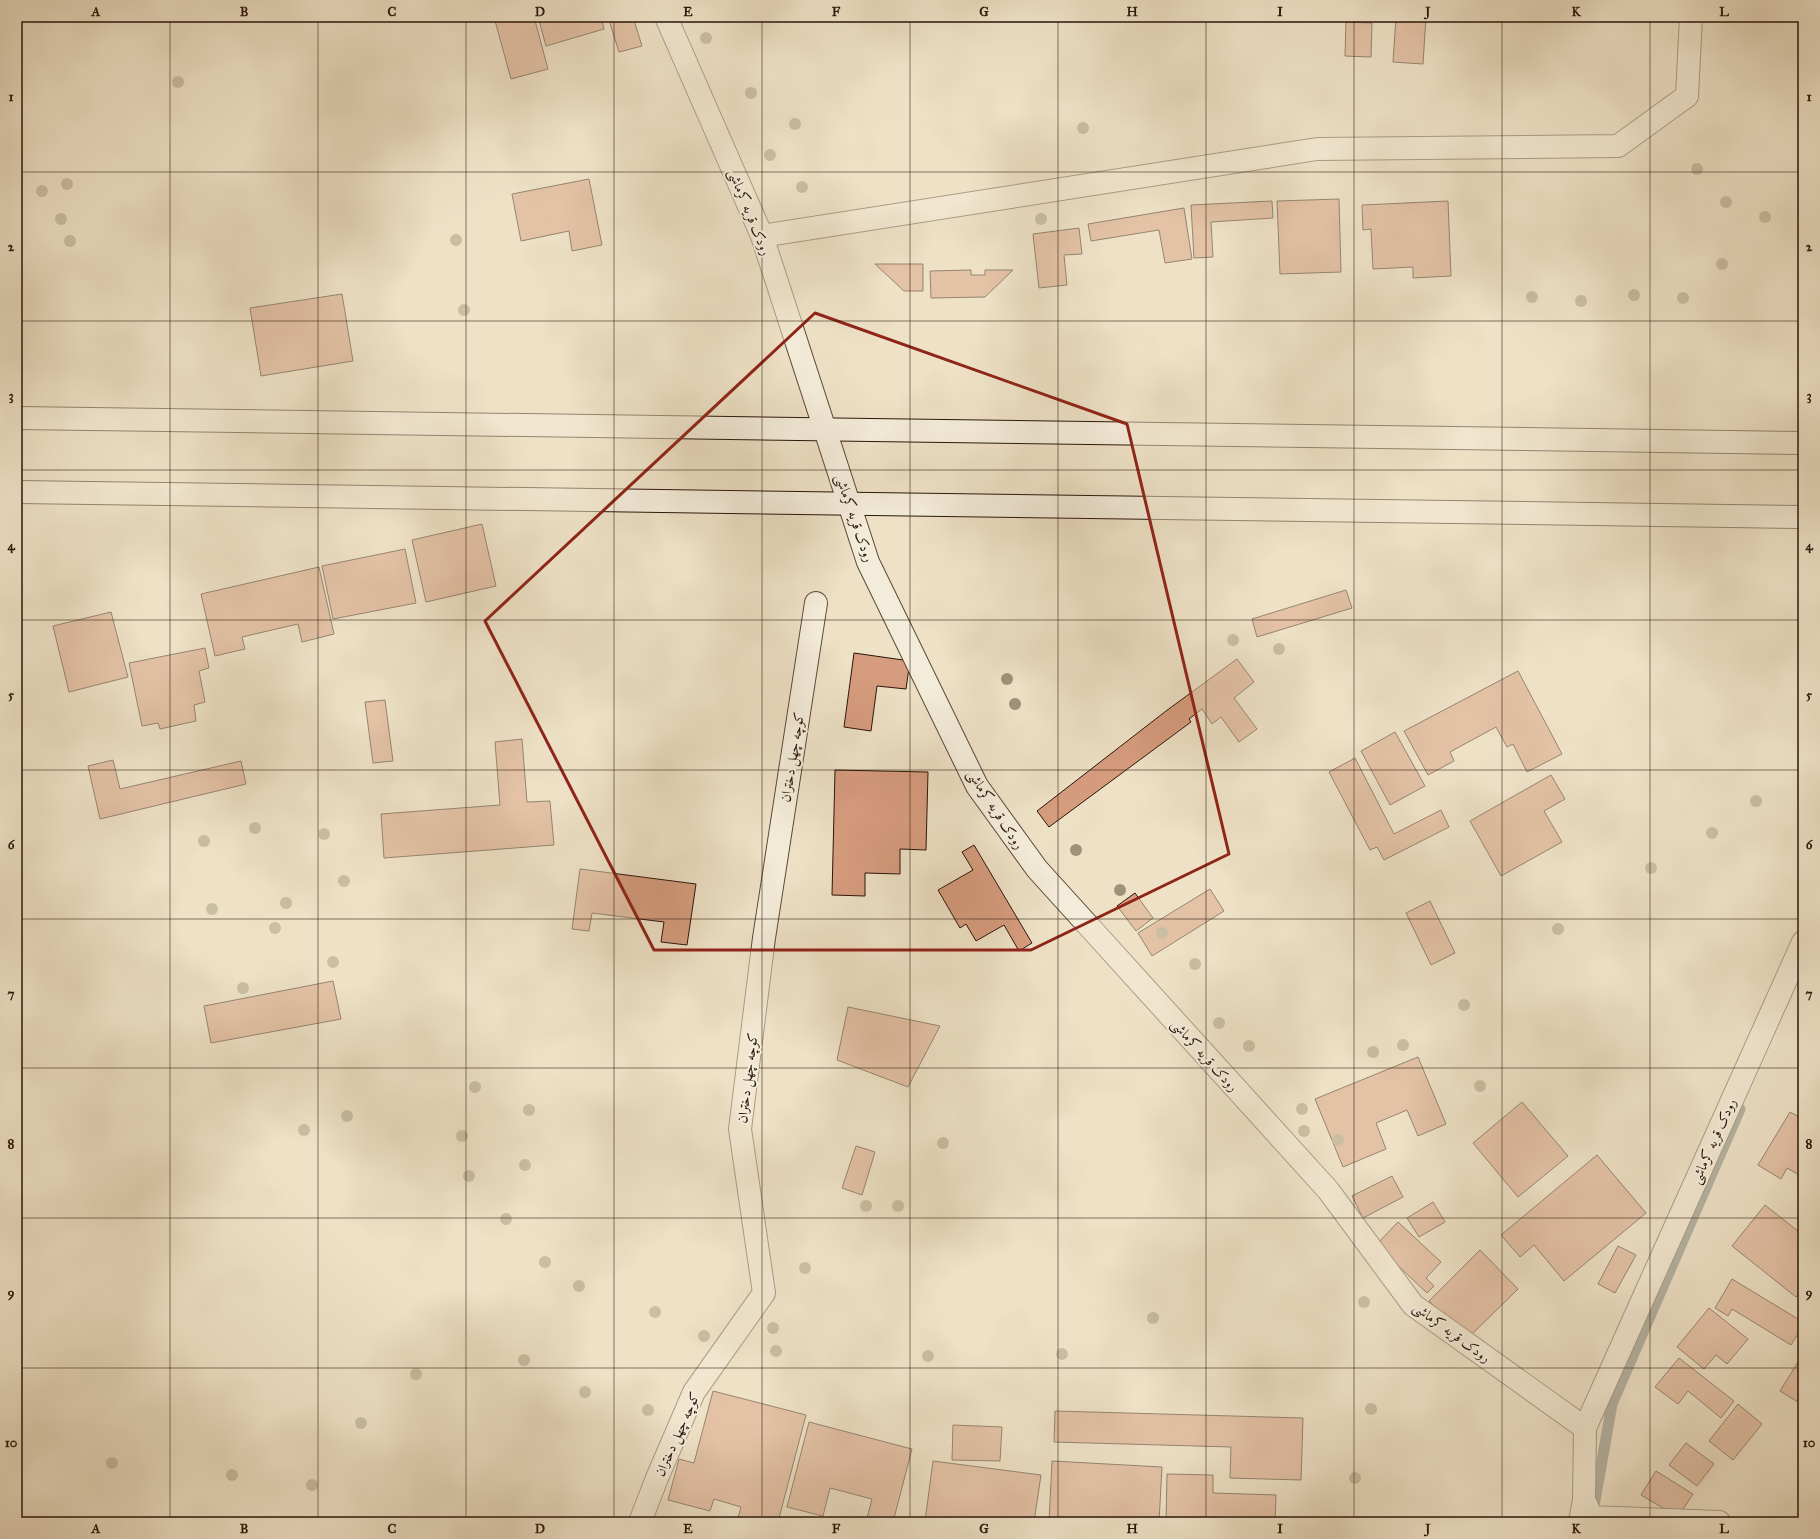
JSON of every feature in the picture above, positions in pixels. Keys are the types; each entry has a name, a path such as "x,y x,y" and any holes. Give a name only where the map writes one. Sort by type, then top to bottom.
{"street":[{"name":"رودک قریه کرماشی","path":"666,17 762,236 868,562 977,786 1037,869 1328,1190 1412,1305 1585,1428"},
{"path":"762,236 1317,149 1618,146 1687,96 1691,17"},
{"path":"17,418 1803,443"},
{"path":"17,492 1803,517"},
{"name":"کوچه چهل دختران","path":"640,1522 694,1392 764,1293 740,1129 764,938 816,603"},
{"name":"رودک قریه کرماشی","path":"1580,1522 1584,1500 1585,1428 1801,952"},
{"path":"1584,1500 1592,1517 1719,1522"}],"highlighted area":[{"path":"815,313 1127,424 1229,854 1031,950 654,950 485,621"}],"building":[{"path":"494,17 534,17 548,69 511,79"},
{"path":"538,17 601,17 604,29 546,46"},
{"path":"608,17 633,17 642,46 619,52"},
{"path":"1396,17 1426,17 1423,64 1393,62"},
{"path":"1346,22 1372,23 1371,57 1345,56"},
{"path":"589,179 602,245 572,251 569,231 521,241 512,194"},
{"path":"1339,199 1341,272 1280,274 1277,201"},
{"path":"1272,201 1273,218 1211,222 1213,257 1194,258 1191,205"},
{"path":"1448,201 1451,276 1413,278 1413,267 1373,269 1371,229 1363,230 1362,205"},
{"path":"1184,208 1192,259 1165,263 1159,230 1091,241 1088,224"},
{"path":"1079,228 1082,254 1064,255 1067,285 1039,288 1033,234"},
{"path":"875,264 923,264 923,291 904,291"},
{"path":"971,270 971,275 985,275 985,270 1013,270 985,297 931,298 930,271"},
{"path":"342,294 353,361 261,376 250,308"},
{"path":"482,524 496,586 426,602 412,540"},
{"path":"405,549 416,603 333,619 322,566"},
{"path":"319,567 334,634 302,642 298,624 242,637 245,649 215,656 201,594"},
{"path":"1346,590 1352,608 1257,637 1252,619"},
{"path":"111,612 128,677 69,692 53,626"},
{"path":"205,648 209,668 199,671 205,702 194,705 196,721 160,729 158,723 142,726 129,663"},
{"path":"854,653 910,661 906,689 877,686 871,731 844,727"},
{"path":"1237,659 1254,682 1234,698 1257,729 1239,742 1221,717 1212,724 1202,709 1189,719 1191,722 1049,827 1037,811 1166,711"},
{"path":"1518,671 1562,754 1527,772 1513,744 1507,747 1496,727 1450,752 1454,761 1428,775 1404,731"},
{"path":"385,700 393,761 373,763 365,702"},
{"path":"1395,732 1425,786 1390,805 1361,751"},
{"path":"522,739 527,802 550,801 554,845 384,858 381,814 500,805 495,742"},
{"path":"1355,758 1394,834 1441,810 1449,827 1384,860 1377,847 1370,850 1329,772"},
{"path":"113,760 120,789 241,761 246,784 100,819 88,766"},
{"path":"835,770 928,772 926,850 900,849 900,874 865,873 865,896 832,895"},
{"path":"1551,775 1565,799 1544,811 1562,842 1501,876 1470,821"},
{"path":"974,845 1032,943 1019,951 1004,925 976,941 966,924 960,928 938,890 973,870 962,852"},
{"path":"580,869 696,884 687,945 661,942 664,922 592,913 589,931 572,929"},
{"path":"1210,889 1224,911 1152,956 1138,933"},
{"path":"1135,893 1153,918 1136,931 1117,906"},
{"path":"1430,901 1455,953 1431,965 1406,913"},
{"path":"333,981 341,1019 211,1043 204,1006"},
{"path":"848,1007 940,1026 908,1087 837,1060"},
{"path":"1418,1057 1446,1124 1418,1136 1407,1110 1376,1123 1386,1149 1343,1167 1315,1099"},
{"path":"1522,1102 1568,1156 1518,1197 1473,1143"},
{"path":"1790,1112 1803,1119 1803,1173 1801,1176 1787,1168 1781,1179 1758,1165"},
{"path":"856,1146 875,1152 862,1195 842,1188"},
{"path":"1597,1155 1646,1213 1564,1281 1534,1245 1520,1257 1501,1235"},
{"path":"1392,1176 1403,1197 1363,1218 1352,1196"},
{"path":"1433,1202 1445,1222 1419,1237 1407,1218"},
{"path":"1765,1205 1803,1235 1803,1289 1796,1297 1732,1246"},
{"path":"1398,1222 1441,1262 1426,1278 1434,1286 1427,1293 1376,1245"},
{"path":"1618,1246 1636,1255 1615,1293 1598,1284"},
{"path":"1480,1250 1518,1289 1467,1339 1429,1301"},
{"path":"1732,1279 1803,1322 1803,1326 1791,1345 1732,1309 1728,1316 1715,1308"},
{"path":"1709,1308 1748,1339 1727,1364 1716,1355 1704,1369 1677,1347"},
{"path":"1803,1354 1803,1400 1801,1404 1780,1391"},
{"path":"1679,1358 1734,1401 1721,1418 1688,1391 1678,1404 1655,1387"},
{"path":"713,1391 806,1415 778,1522 752,1522 738,1518 741,1507 714,1499 710,1511 668,1500 679,1459 694,1463"},
{"path":"1738,1404 1762,1424 1733,1460 1709,1441"},
{"path":"1055,1411 1303,1418 1301,1480 1230,1478 1231,1447 1054,1442"},
{"path":"809,1422 912,1449 893,1522 866,1522 872,1499 830,1488 823,1516 787,1507"},
{"path":"953,1425 1002,1427 1000,1461 952,1460"},
{"path":"1686,1443 1714,1464 1697,1486 1669,1465"},
{"path":"933,1461 1041,1475 1034,1522 925,1521"},
{"path":"1052,1461 1162,1467 1159,1522 1049,1522"},
{"path":"1656,1471 1693,1494 1678,1517 1641,1495"},
{"path":"1167,1474 1213,1475 1213,1493 1276,1495 1275,1522 1166,1522"}],"waterway":[{"path":"1593,1512 1612,1404 1740,1109"}]}
